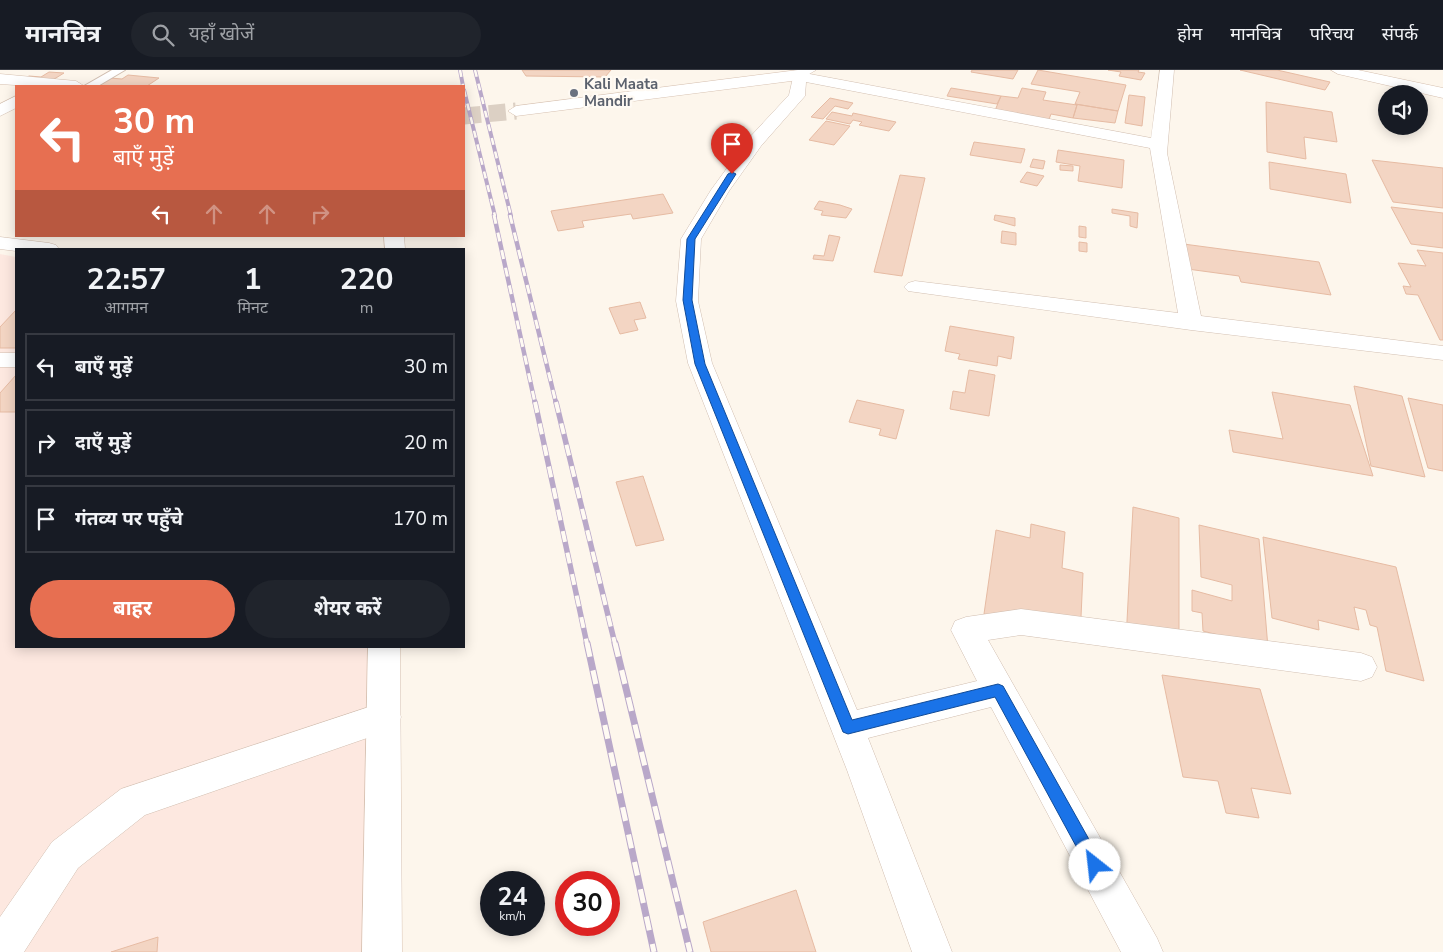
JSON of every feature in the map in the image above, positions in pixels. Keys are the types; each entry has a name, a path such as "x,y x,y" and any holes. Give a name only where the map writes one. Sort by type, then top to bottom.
{"street":[{"path":"1167,70 1158,153 1191,323"},
{"path":"1338,70 1443,93"},
{"path":"516,111 804,73 1159,145"},
{"path":"804,73 797,96 755,142 720,190 691,239 687,300 700,364 848,728 932,952"},
{"path":"0,79 56,85"},
{"path":"0,112 15,102"},
{"path":"0,243 41,248"},
{"path":"915,287 1443,353"},
{"path":"0,360 15,360"},
{"path":"1143,952 966,630 1021,622 1361,667"},
{"path":"382,952 384,648"},
{"path":"848,728 998,690"},
{"path":"0,952 65,855 134,801 384,718"}],"lane":[{"path":"92,85 120,70"}],"shaded area":[{"path":"0,254 15,257 15,648 371,648 375,952 0,952"}],"building":[{"path":"522,70 611,70 605,77 526,76"},
{"path":"972,70 1018,70 1013,79 971,72"},
{"path":"1038,70 1126,85 1118,111 1075,104 1080,92 1031,84"},
{"path":"1108,70 1139,70 1138,72 1145,73 1141,80 1119,76 1121,72"},
{"path":"1240,70 1277,70 1330,82 1325,90"},
{"path":"49,72 64,73 51,81 24,79 29,76 41,77"},
{"path":"128,75 159,78 148,85 97,85 110,78 122,79"},
{"path":"951,88 1001,96 997,104 947,96"},
{"path":"1022,88 1046,92 1043,100 1077,105 1073,118 1051,114 1048,122 994,113 1001,96 1018,98"},
{"path":"1129,95 1145,97 1142,126 1125,123"},
{"path":"830,98 853,103 848,109 835,106 823,119 811,117"},
{"path":"1266,102 1332,112 1337,142 1304,137 1306,159 1267,152"},
{"path":"1075,104 1118,111 1115,123 1073,118 1077,105"},
{"path":"832,112 852,116 853,113 896,122 889,131 859,125 862,122 853,120 850,124 826,119"},
{"path":"826,121 850,126 834,145 809,140"},
{"path":"974,142 1025,149 1021,163 970,155"},
{"path":"1058,150 1124,160 1122,188 1078,181 1080,166 1056,162"},
{"path":"1033,159 1045,161 1043,169 1030,167"},
{"path":"1372,160 1443,168 1443,208 1393,202"},
{"path":"1269,162 1346,174 1351,203 1270,189"},
{"path":"1060,165 1073,166 1073,171 1060,170"},
{"path":"1027,172 1044,176 1037,186 1020,182"},
{"path":"900,175 925,178 902,276 874,272"},
{"path":"663,194 673,213 633,219 631,214 582,221 584,227 558,231 551,211"},
{"path":"819,201 852,209 846,218 821,215 823,211 814,209"},
{"path":"1391,207 1443,213 1443,248 1411,244"},
{"path":"1112,209 1138,213 1137,228 1130,226 1130,216 1112,213"},
{"path":"995,215 1015,218 1015,226 994,220"},
{"path":"1079,226 1086,227 1086,238 1079,237"},
{"path":"1002,231 1016,233 1016,245 1001,243"},
{"path":"829,235 840,237 833,261 813,259 814,255 824,256"},
{"path":"1079,242 1087,243 1087,252 1079,251"},
{"path":"1176,243 1319,262 1331,295 1241,282 1239,276 1180,268"},
{"path":"1417,250 1443,253 1443,340 1440,340 1418,295 1406,294 1403,286 1411,287 1398,263 1426,266"},
{"path":"640,302 646,318 634,320 638,330 620,334 609,308"},
{"path":"15,311 15,348 0,348 0,327"},
{"path":"950,326 1014,337 1011,359 998,356 997,366 958,359 960,354 945,351"},
{"path":"969,370 995,375 989,416 950,409 953,391 965,393"},
{"path":"15,376 15,412 0,412 0,393"},
{"path":"1354,386 1402,396 1425,477 1371,466"},
{"path":"1272,392 1350,405 1373,476 1233,452 1229,430 1283,439"},
{"path":"1408,398 1443,405 1443,471 1428,468"},
{"path":"857,400 904,410 896,439 879,435 881,429 849,422"},
{"path":"643,476 664,540 636,546 616,482"},
{"path":"1133,507 1179,518 1179,655 1126,640"},
{"path":"1031,524 1065,532 1062,568 1083,573 1080,639 984,614 996,530 1030,538"},
{"path":"1199,525 1259,539 1268,648 1203,631 1202,613 1192,611 1192,590 1232,601 1232,585 1201,577"},
{"path":"1263,537 1396,567 1424,681 1386,671 1377,627 1370,625 1366,610 1354,607 1359,630 1318,620 1319,630 1272,618"},
{"path":"1162,675 1260,689 1291,794 1251,788 1259,818 1226,813 1218,781 1183,777"},
{"path":"796,890 816,952 711,952 703,922"},
{"path":"158,937 157,952 111,952"}],"tunnel":[{"path":"465,116 516,111"}],"railway":[{"path":"460,70 463,85"},
{"path":"475,70 511,216"},
{"path":"465,94 495,216"},
{"path":"494,215 535,403"},
{"path":"510,215 556,403"},
{"path":"535,402 587,644"},
{"path":"556,402 615,644"},
{"path":"587,643 654,952"},
{"path":"615,643 690,952"}],"place":[{"name":"Kali Maata Mandir","path":"574,93"}],"route":[{"path":"732,174 720,190 691,239 687,300 700,364 848,728 998,690 1095,865"}]}
